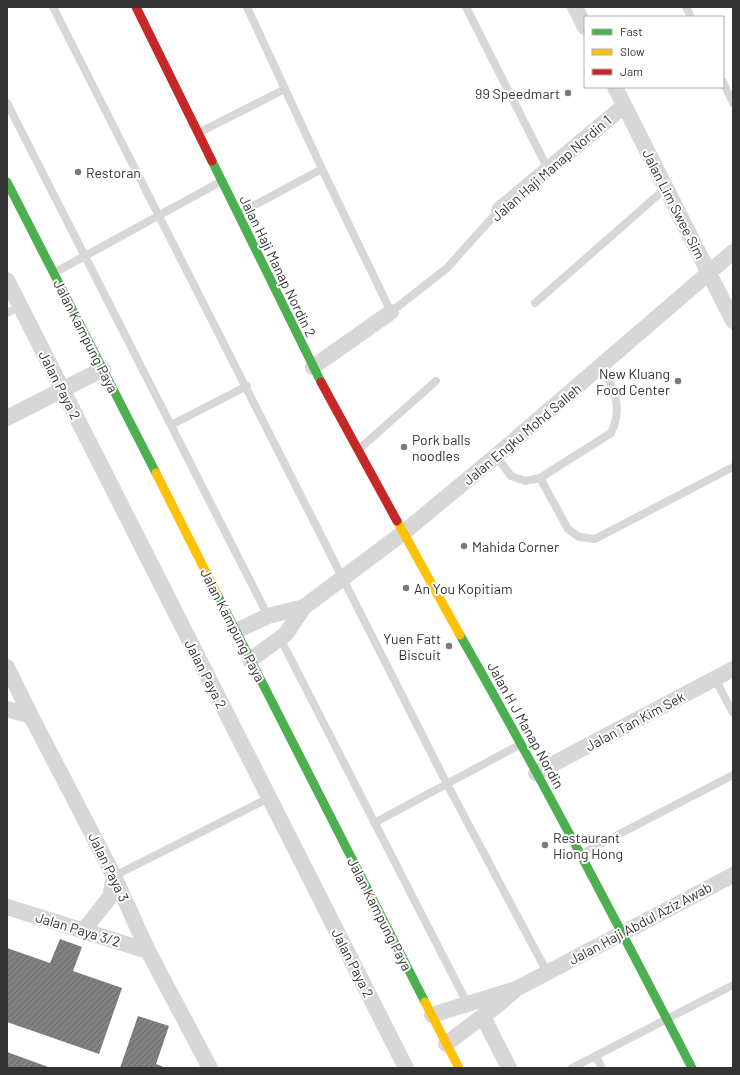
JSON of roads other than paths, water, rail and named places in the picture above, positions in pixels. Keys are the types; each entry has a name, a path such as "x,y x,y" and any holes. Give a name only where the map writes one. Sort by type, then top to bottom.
{"street":[{"name":"Jalan Haji Manap Nordin 2","path":"136,7 313,367 403,533"},
{"path":"575,7 584,25"},
{"name":"Jalan Lim Swee Sim","path":"615,88 733,322"},
{"name":"Jalan Haji Manap Nordin 1","path":"499,210 624,106"},
{"name":"Jalan Kampung Paya","path":"7,182 459,1068"},
{"name":"Jalan Engku Mohd Salleh","path":"250,660 286,634 304,607 403,533 603,365 733,252"},
{"name":"Jalan Paya 2","path":"7,280 406,1068"},
{"name":"Jalan Haji Manap Nordin 1","path":"313,367 392,312"},
{"path":"7,418 103,369"},
{"name":"Jalan H J Manap Nordin","path":"403,533 522,744 536,773 622,932 692,1068"},
{"name":"Jalan Engku Mohd Salleh","path":"236,631 268,616 304,607"},
{"name":"Jalan Tan Kim Sek","path":"536,773 733,669"},
{"name":"Jalan Paya 3","path":"8,673 114,876 148,951 210,1068"},
{"path":"7,709 31,716"},
{"name":"Jalan Haji Abdul Aziz Awab","path":"516,989 733,875"},
{"path":"84,930 110,897 114,876"},
{"name":"Jalan Paya 3/2","path":"7,907 148,951"},
{"path":"432,1015 516,989"},
{"path":"446,1044 483,1017 516,989"},
{"path":"483,1017 509,1068"}],"lane":[{"path":"53,7 247,386 447,784 547,972"},
{"path":"247,7 322,169 392,312"},
{"path":"466,7 548,169"},
{"path":"686,7 690,16"},
{"path":"724,84 733,103"},
{"path":"198,133 285,89"},
{"path":"7,103 268,616"},
{"path":"237,214 322,169"},
{"path":"54,273 221,182"},
{"path":"535,303 666,188"},
{"name":"Jalan Haji Manap Nordin 1","path":"392,312 447,268 499,210"},
{"path":"496,456 511,476 525,481 540,478 611,433 615,424 618,409 616,396 603,365"},
{"path":"358,450 436,381"},
{"path":"171,425 247,386"},
{"path":"540,478 568,529 579,537 595,539 733,467"},
{"path":"280,638 467,1003"},
{"path":"714,679 733,713"},
{"path":"374,822 522,744"},
{"path":"580,854 733,775"},
{"path":"114,876 269,798"},
{"path":"572,1068 733,985"},
{"path":"596,1056 602,1068"}],"place":[{"name":"99 Speedmart","path":"568,93"},
{"name":"Restoran","path":"78,172"},
{"name":"New Kluang Food Center","path":"678,381"},
{"name":"Pork balls noodles","path":"404,447"},
{"name":"Mahida Corner","path":"464,546"},
{"name":"An You Kopitiam","path":"406,588"},
{"name":"Yuen Fatt Biscuit","path":"449,646"},
{"name":"Restaurant Hiong Hong","path":"545,845"}]}
